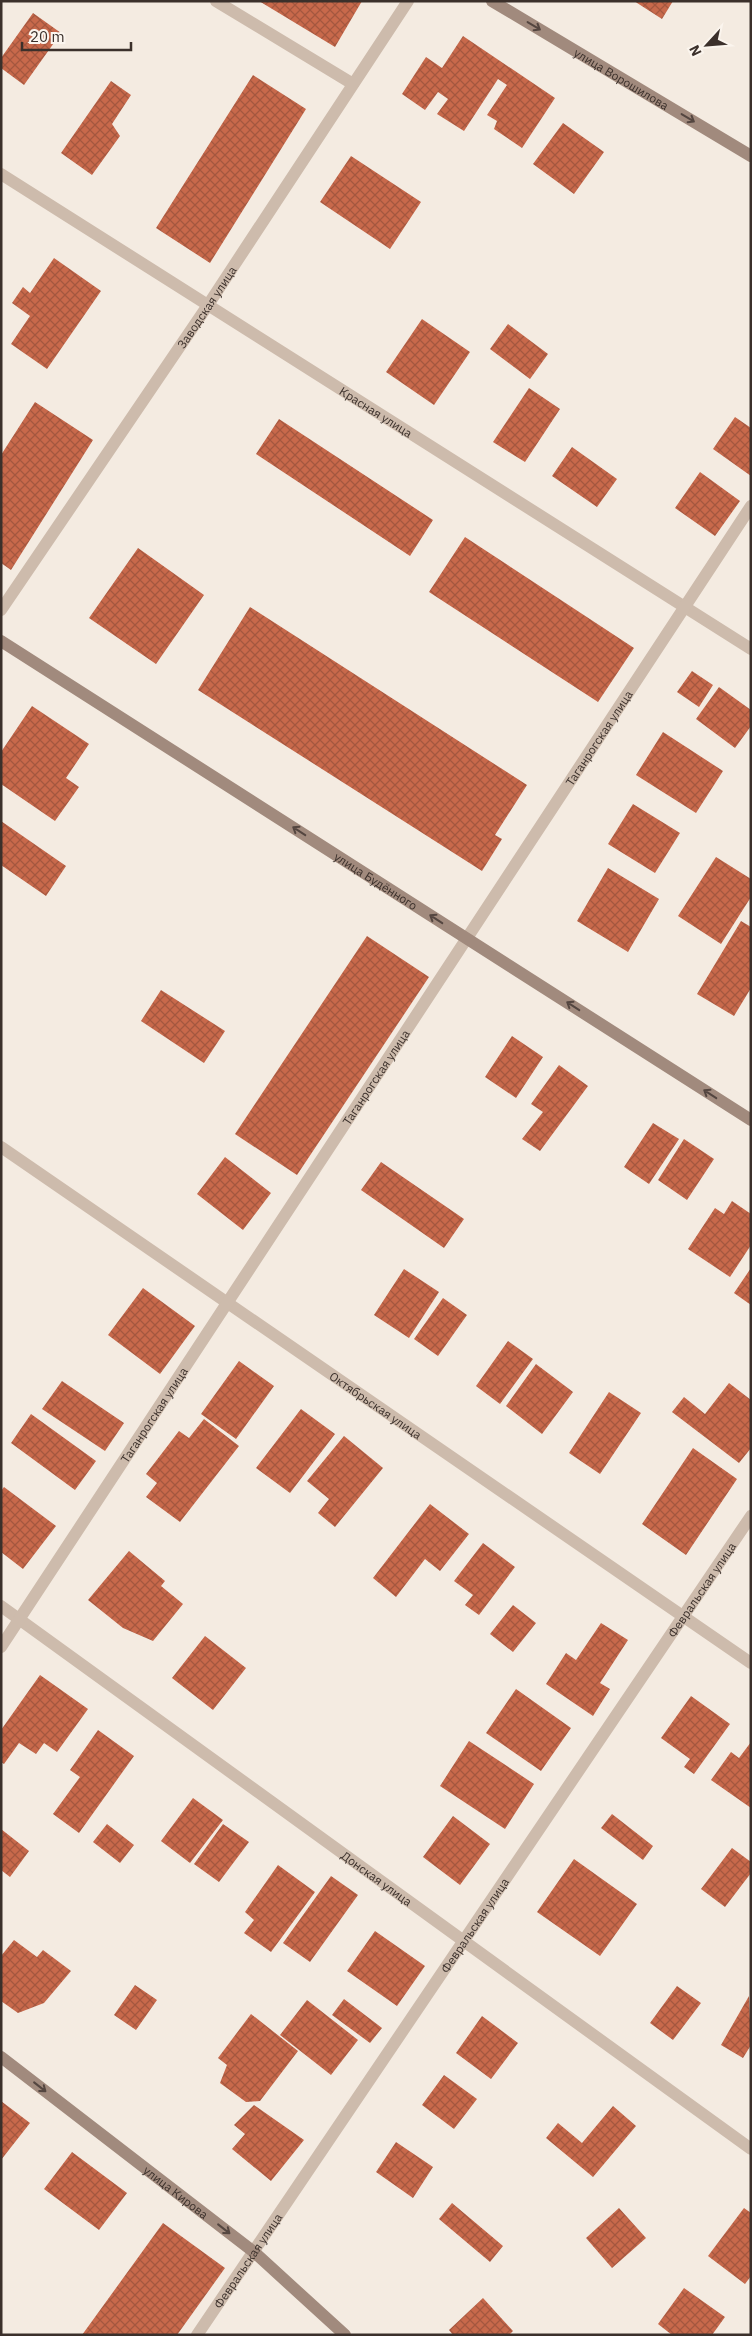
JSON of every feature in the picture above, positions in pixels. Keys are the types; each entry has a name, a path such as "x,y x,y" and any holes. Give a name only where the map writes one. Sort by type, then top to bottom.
{"street":[{"path":"216,1 354,84"},
{"name":"Заводская улица","path":"1,610 208,305 408,1"},
{"name":"улица Ворошилова","path":"492,1 751,156"},
{"name":"Красная улица","path":"1,174 751,649"},
{"name":"Таганрогская улица","path":"1,1647 751,506"},
{"name":"улица Будённого","path":"1,641 751,1120"},
{"name":"Октябрьская улица","path":"1,1147 751,1663"},
{"name":"Февральская улица","path":"198,2335 751,1516"},
{"name":"Донская улица","path":"1,1606 751,2149"},
{"name":"улица Кирова","path":"1,2057 254,2252 345,2335"}],"building":[{"path":"259,1 362,1 335,47"},
{"path":"634,1 673,1 662,19"},
{"path":"33,13 61,33 24,85 1,68 1,58"},
{"path":"463,36 555,98 522,148 494,129 497,121 487,115 507,85 498,79 464,131 437,114 448,99 438,92 425,110 402,94 426,57 442,68"},
{"path":"253,75 306,109 210,263 156,228"},
{"path":"111,81 131,95 112,124 120,136 92,175 61,153"},
{"path":"563,123 604,152 574,194 533,164"},
{"path":"351,156 421,202 390,249 320,202"},
{"path":"54,258 101,291 47,369 11,344 30,316 12,303 23,287 30,293"},
{"path":"422,319 470,352 434,405 386,372"},
{"path":"508,324 548,354 530,379 490,349"},
{"path":"529,388 560,409 525,462 493,442"},
{"path":"35,402 93,440 11,570 1,563 1,455"},
{"path":"735,417 751,428 751,476 713,449"},
{"path":"279,419 433,520 410,556 256,454"},
{"path":"572,447 617,479 597,507 552,476"},
{"path":"700,472 740,501 715,536 675,508"},
{"path":"465,537 634,648 598,702 429,592"},
{"path":"138,548 204,595 156,664 89,618"},
{"path":"250,607 527,785 495,835 502,839 482,871 198,690"},
{"path":"692,671 713,685 699,707 677,692"},
{"path":"719,687 751,710 751,726 735,748 696,719"},
{"path":"32,706 89,744 66,778 79,787 55,821 1,784 1,752"},
{"path":"663,732 723,771 696,813 636,775"},
{"path":"633,804 680,833 655,873 608,844"},
{"path":"1,821 66,866 46,896 1,865"},
{"path":"716,857 751,879 751,897 721,944 678,916"},
{"path":"608,868 659,899 628,952 577,921"},
{"path":"741,921 751,927 751,988 734,1016 697,994"},
{"path":"367,936 429,977 297,1175 235,1134"},
{"path":"161,990 225,1031 204,1063 141,1021"},
{"path":"512,1036 543,1057 516,1098 485,1077"},
{"path":"559,1065 588,1086 540,1151 522,1139 543,1112 531,1104"},
{"path":"653,1123 679,1139 649,1184 624,1167"},
{"path":"684,1139 714,1159 687,1200 658,1180"},
{"path":"225,1157 271,1193 243,1230 197,1194"},
{"path":"381,1162 464,1219 444,1248 361,1190"},
{"path":"732,1201 751,1214 751,1245 730,1277 688,1249 715,1208 724,1214"},
{"path":"751,1268 751,1305 734,1293"},
{"path":"404,1269 439,1292 409,1338 374,1315"},
{"path":"143,1288 195,1326 160,1374 108,1335"},
{"path":"443,1298 467,1315 438,1356 414,1339"},
{"path":"508,1341 533,1359 500,1404 476,1386"},
{"path":"239,1361 274,1386 236,1439 201,1414"},
{"path":"536,1364 573,1392 542,1434 506,1406"},
{"path":"62,1381 124,1423 105,1451 42,1409"},
{"path":"729,1383 751,1400 751,1448 739,1463 672,1412 684,1397 705,1414"},
{"path":"609,1392 641,1413 600,1474 569,1453"},
{"path":"301,1409 335,1434 290,1493 256,1468"},
{"path":"31,1414 96,1461 75,1490 11,1443"},
{"path":"204,1419 239,1446 180,1522 146,1497 157,1483 146,1474 179,1431 189,1438"},
{"path":"344,1436 383,1468 335,1527 318,1513 329,1499 307,1481"},
{"path":"693,1448 737,1479 686,1555 642,1524"},
{"path":"4,1487 56,1526 23,1569 1,1552 1,1491"},
{"path":"430,1504 469,1534 440,1571 425,1559 396,1597 373,1578"},
{"path":"483,1543 515,1567 479,1615 465,1605 473,1595 454,1581"},
{"path":"129,1551 165,1581 161,1586 183,1604 153,1641 123,1628 88,1600"},
{"path":"513,1605 536,1623 513,1652 490,1634"},
{"path":"601,1623 628,1640 600,1683 610,1689 593,1716 546,1684 566,1653 576,1660"},
{"path":"205,1636 246,1668 213,1710 172,1678"},
{"path":"40,1675 88,1709 57,1752 44,1743 36,1754 19,1743 4,1764 1,1762 1,1730"},
{"path":"516,1689 571,1728 541,1771 486,1733"},
{"path":"691,1696 730,1724 694,1774 684,1767 690,1759 661,1738"},
{"path":"98,1730 134,1756 79,1833 53,1814 80,1777 70,1770"},
{"path":"469,1741 534,1784 505,1829 440,1786"},
{"path":"751,1742 751,1808 711,1780 731,1752 739,1758"},
{"path":"193,1798 223,1820 190,1863 161,1841"},
{"path":"612,1814 653,1846 643,1860 601,1828"},
{"path":"453,1816 490,1844 460,1885 423,1857"},
{"path":"107,1824 134,1845 120,1863 93,1842"},
{"path":"223,1824 249,1842 219,1882 194,1864"},
{"path":"1,1829 29,1851 10,1877 1,1870"},
{"path":"732,1848 751,1862 751,1873 725,1907 701,1889"},
{"path":"574,1859 637,1904 600,1956 537,1912"},
{"path":"278,1865 315,1892 271,1952 244,1933 254,1920 245,1912"},
{"path":"331,1876 358,1895 310,1962 283,1943"},
{"path":"375,1931 425,1966 397,2006 347,1971"},
{"path":"14,1940 37,1957 43,1950 71,1971 44,2003 18,2013 1,2001 1,1956"},
{"path":"135,1985 157,2000 136,2030 114,2015"},
{"path":"677,1986 701,2003 673,2040 650,2023"},
{"path":"749,1996 751,2045 743,2058 721,2045"},
{"path":"344,1999 382,2028 370,2043 332,2015"},
{"path":"307,2000 358,2040 331,2075 280,2035"},
{"path":"251,2014 298,2051 260,2101 246,2102 220,2083 227,2065 218,2058"},
{"path":"482,2016 518,2043 491,2079 456,2053"},
{"path":"444,2075 477,2099 454,2129 422,2105"},
{"path":"1,2101 30,2123 1,2160"},
{"path":"254,2105 304,2140 271,2181 232,2149 245,2134 234,2125"},
{"path":"613,2106 636,2126 593,2177 546,2138 558,2123 582,2143"},
{"path":"396,2142 433,2167 413,2198 376,2172"},
{"path":"72,2152 127,2193 99,2230 44,2189"},
{"path":"452,2203 503,2246 490,2262 439,2219"},
{"path":"619,2208 646,2238 612,2268 586,2238"},
{"path":"744,2208 751,2213 751,2276 745,2284 708,2256"},
{"path":"163,2223 225,2268 177,2335 82,2335"},
{"path":"684,2288 725,2317 712,2335 672,2335 658,2324"},
{"path":"483,2298 513,2331 509,2335 453,2335 449,2330"}]}
